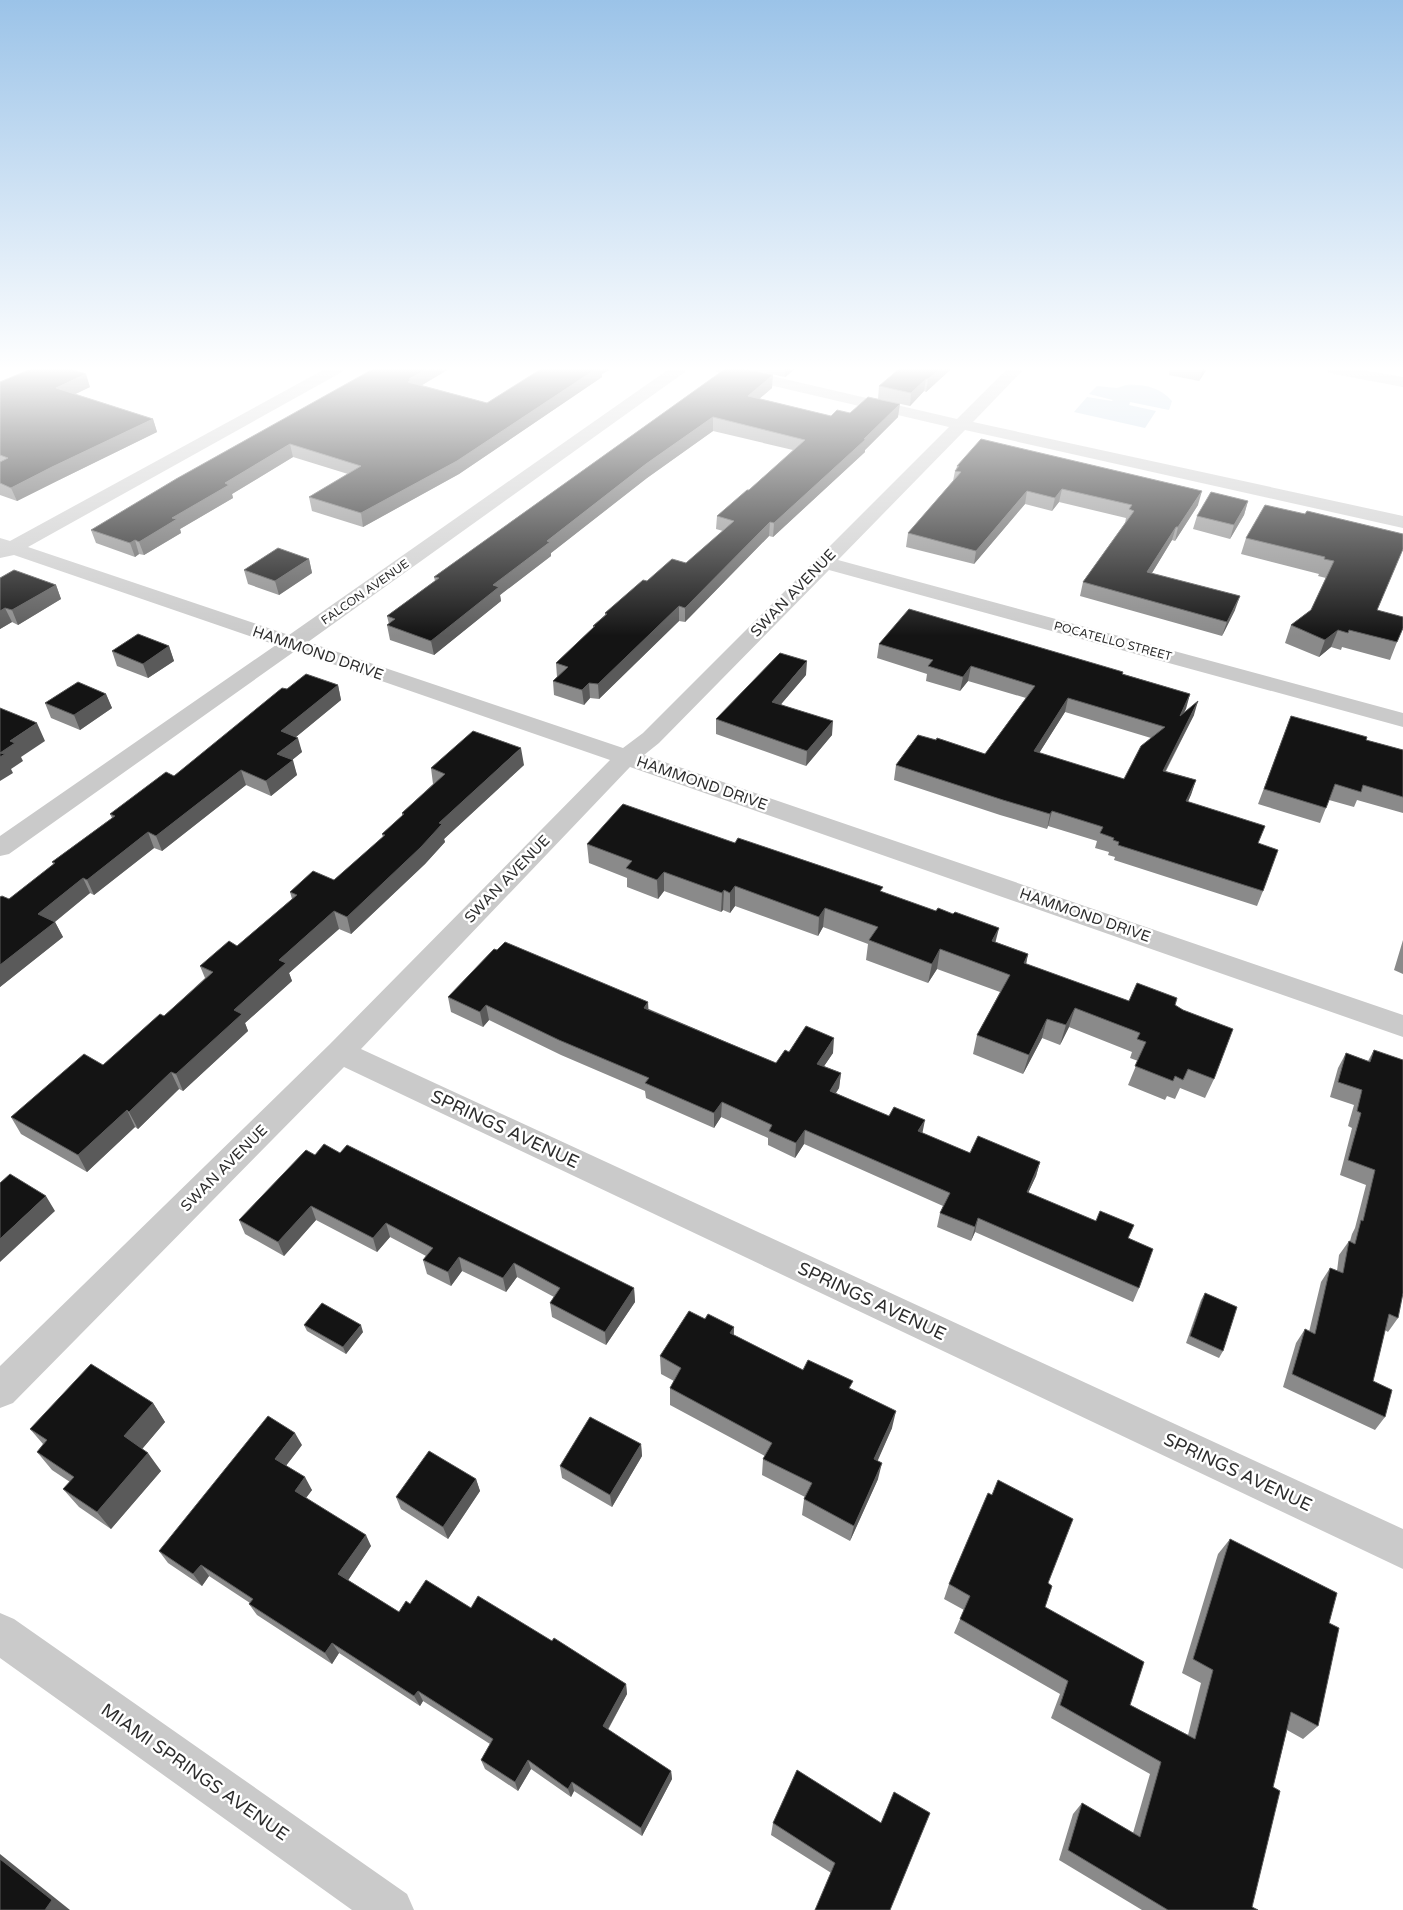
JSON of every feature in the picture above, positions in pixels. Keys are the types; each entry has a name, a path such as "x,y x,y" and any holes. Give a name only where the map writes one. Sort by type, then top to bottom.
{"street":[{"path":"4,549 172,458"},
{"name":"FALCON AVENUE","path":"0,848 554,458"},
{"name":"SWAN AVENUE","path":"0,1391 340,1052 626,756 651,738 925,458"},
{"path":"1114,458 1403,522"},
{"name":"HAMMOND DRIVE","path":"4,549 626,756 1403,1026"},
{"name":"POCATELLO STREET","path":"823,562 1403,720"},
{"name":"SPRINGS AVENUE","path":"340,1052 1403,1549"},
{"name":"MIAMI SPRINGS AVENUE","path":"0,1633 391,1910"}],"building":[{"path":"8,458 71,458 11,488 0,483 0,462"},
{"path":"213,458 266,458 225,483 229,485 172,518 177,519 139,542 135,540 130,543 91,530"},
{"path":"336,458 461,458 361,513 309,497 361,466"},
{"path":"600,458 654,458 493,585 499,587 431,641 387,625 395,619 387,616 439,578 434,577"},
{"path":"785,458 845,458 774,523 770,522 685,608 679,606 598,684 589,683 582,690 553,681 568,667 556,663 607,614 605,613 643,580 647,581 672,559 686,563 734,521 717,516"},
{"path":"964,458 1062,458 1202,491 1147,572 1240,596 1227,622 1083,582 1134,511 1129,509 1132,505 1062,489 1055,498 1027,491 976,551 908,533 961,472 955,471 959,466 957,466"},
{"path":"1211,492 1248,501 1234,525 1197,516"},
{"path":"1265,505 1305,514 1307,511 1403,534 1403,549 1377,610 1403,617 1403,628 1397,642 1349,630 1348,633 1338,630 1325,640 1291,625 1311,610 1334,561 1324,559 1325,557 1246,538"},
{"path":"278,548 309,559 275,581 244,570"},
{"path":"14,570 56,585 12,610 5,608 0,611 0,578"},
{"path":"909,609 1123,672 1122,674 1190,694 1180,716 1198,701 1163,771 1196,780 1186,801 1265,826 1258,843 1278,850 1263,891 1118,845 1119,842 1113,840 1114,838 1100,833 1103,827 1052,811 1050,814 1003,800 896,765 918,735 936,740 937,738 985,754 1035,686 971,666 963,677 928,666 933,660 879,644","holes":["1068,698 1165,727 1141,746 1124,779 1034,751"]},
{"path":"138,634 169,646 143,664 112,651"},
{"path":"780,653 807,661 772,702 833,721 807,751 716,719"},
{"path":"306,674 338,685 281,731 298,738 277,754 293,760 266,781 241,770 156,836 148,832 87,880 83,878 38,914 55,922 0,965 0,897 9,899 55,863 52,862 115,816 110,814 166,772 174,776 282,688 287,689"},
{"path":"78,682 106,694 74,715 45,703"},
{"path":"0,708 37,723 10,741 15,743 0,753"},
{"path":"1291,716 1367,737 1366,740 1403,750 1403,797 1363,785 1361,792 1335,784 1326,808 1264,789"},
{"path":"473,731 521,748 439,823 442,824 421,847 347,917 334,911 279,960 286,963 234,1010 242,1014 176,1074 171,1072 129,1112 127,1110 78,1155 11,1117 84,1054 103,1065 160,1014 164,1016 213,972 200,966 229,941 237,946 297,895 290,892 313,871 334,880 385,835 382,834 404,814 402,813 445,774 431,768"},
{"path":"623,804 735,843 738,838 883,887 880,891 936,911 938,908 953,914 955,912 999,928 992,941 1028,954 1024,963 1129,1001 1137,983 1177,998 1175,1005 1183,1010 1233,1029 1214,1079 1188,1069 1183,1080 1175,1076 1173,1081 1135,1066 1146,1042 1137,1039 1140,1033 1075,1008 1066,1025 1047,1019 1029,1055 977,1035 1010,975 940,949 932,964 869,940 878,927 825,908 819,917 735,886 730,893 724,890 722,893 664,872 657,880 626,868 632,861 587,844"},
{"path":"505,942 648,1002 644,1008 776,1063 785,1050 789,1052 806,1026 834,1038 817,1064 841,1073 830,1091 889,1116 894,1107 925,1120 918,1131 970,1153 978,1136 1040,1162 1027,1192 1096,1221 1100,1211 1134,1225 1128,1238 1153,1249 1139,1288 978,1218 975,1227 940,1213 950,1193 805,1130 796,1143 769,1131 772,1125 722,1102 714,1113 645,1083 649,1078 559,1040 486,1005 480,1012 448,997 494,949 497,950"},
{"path":"1374,1050 1403,1060 1403,1293 1398,1318 1389,1314 1373,1381 1392,1390 1385,1417 1292,1374 1305,1329 1315,1334 1330,1268 1343,1273 1349,1241 1355,1244 1361,1220 1363,1221 1375,1170 1348,1160 1361,1113 1357,1111 1362,1090 1338,1082 1346,1053 1370,1062"},
{"path":"324,1144 340,1153 347,1145 634,1288 605,1332 550,1303 560,1288 514,1263 503,1278 459,1257 448,1272 423,1260 433,1248 386,1223 373,1238 311,1206 278,1242 239,1220 306,1150 315,1155"},
{"path":"10,1174 46,1196 0,1239 0,1183"},
{"path":"1205,1293 1237,1307 1223,1351 1190,1336"},
{"path":"322,1303 361,1325 343,1347 304,1325"},
{"path":"689,1311 705,1319 708,1314 734,1327 730,1333 803,1370 808,1360 853,1381 849,1388 896,1411 874,1459 882,1463 854,1526 804,1499 812,1483 763,1459 772,1443 670,1388 681,1368 660,1356"},
{"path":"91,1364 153,1403 124,1436 148,1453 97,1512 63,1489 74,1477 37,1452 47,1440 30,1429"},
{"path":"268,1416 295,1433 275,1459 305,1477 295,1491 366,1535 338,1574 399,1612 406,1601 410,1604 426,1580 471,1608 478,1596 552,1641 554,1638 626,1684 603,1726 671,1771 641,1828 572,1782 568,1789 528,1760 515,1782 481,1760 493,1739 418,1691 414,1696 332,1643 325,1653 249,1604 253,1599 201,1565 193,1574 159,1551"},
{"path":"590,1417 641,1444 610,1495 560,1466"},
{"path":"429,1451 476,1479 443,1527 396,1497"},
{"path":"998,1480 1073,1519 1048,1583 1052,1586 1045,1607 1144,1662 1130,1705 1195,1739 1213,1670 1193,1659 1230,1539 1337,1593 1329,1623 1339,1628 1318,1726 1291,1712 1273,1787 1280,1791 1252,1907 1258,1910 1168,1910 1068,1850 1082,1803 1140,1837 1161,1762 1060,1705 1068,1681 960,1619 970,1596 949,1584 988,1493 992,1495"},
{"path":"797,1770 881,1823 894,1792 930,1813 890,1910 815,1910 835,1863 773,1823"},
{"path":"0,1859 52,1900 45,1910 0,1910"}]}
